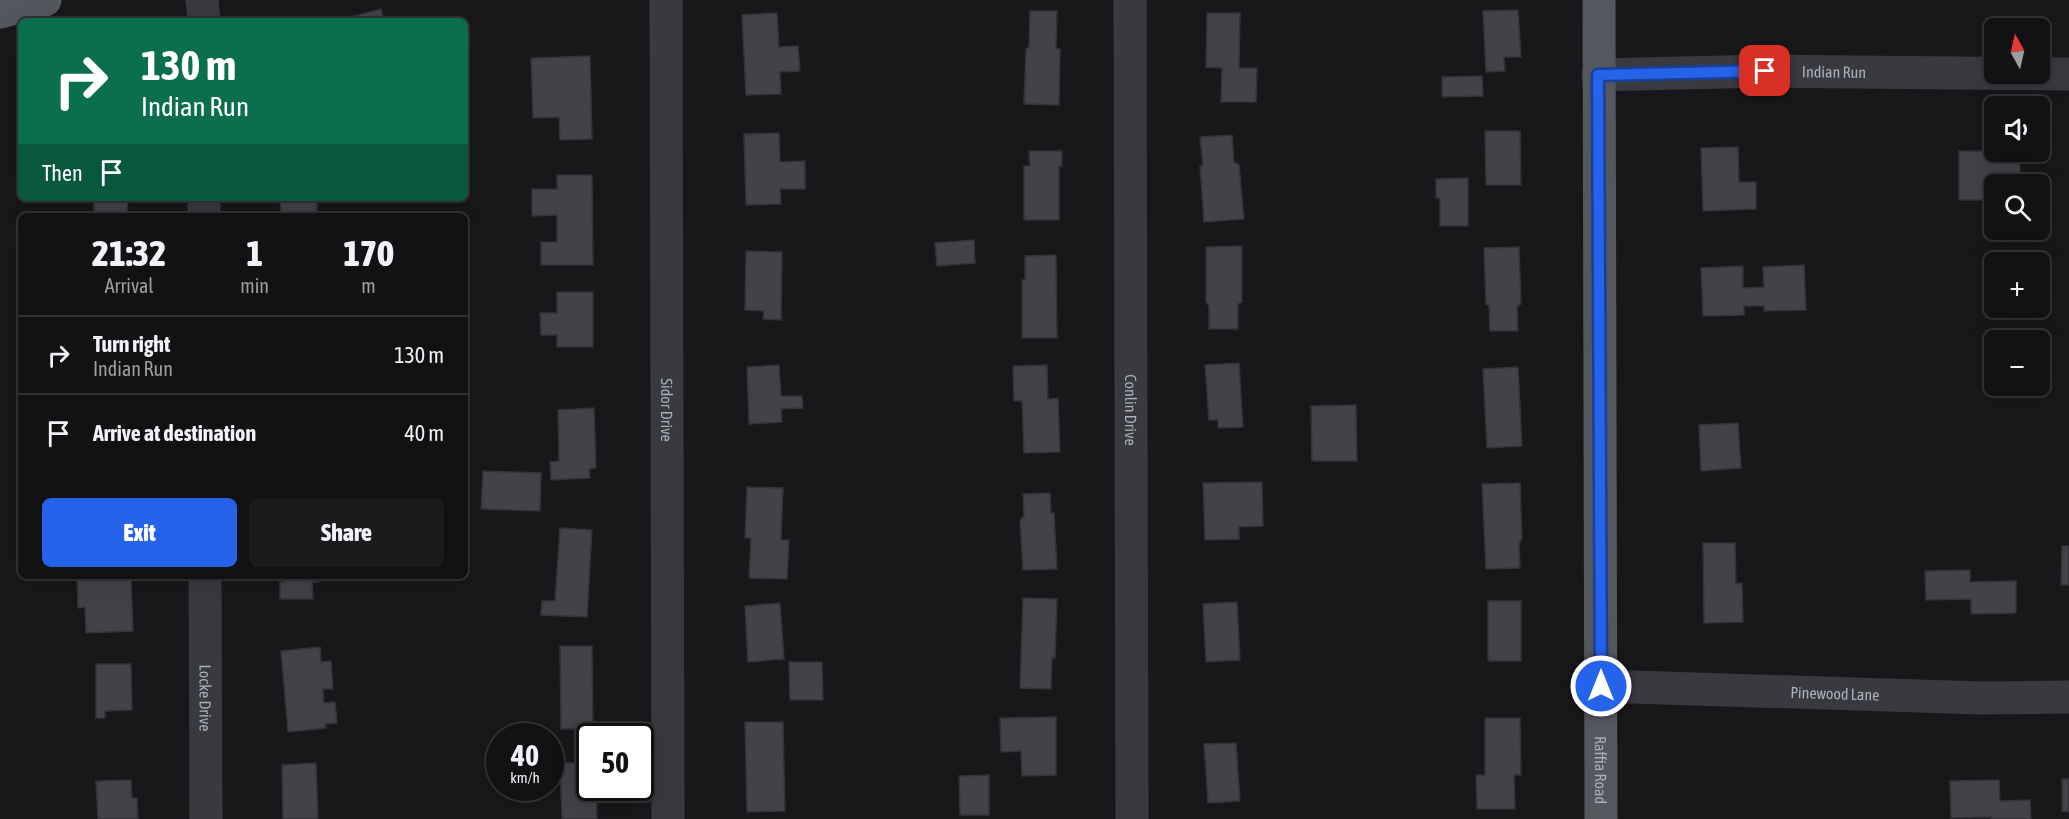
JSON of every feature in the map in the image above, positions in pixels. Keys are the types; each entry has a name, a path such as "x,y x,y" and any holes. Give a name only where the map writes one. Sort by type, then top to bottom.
{"main road":[{"path":"0,12 45,0"},
{"name":"Raffia Road","path":"1599,0 1601,819"}],"street":[{"path":"202,0 204,18"},
{"name":"Sidor Drive","path":"666,0 668,819"},
{"name":"Conlin Drive","path":"1130,0 1132,819"},
{"name":"Indian Run","path":"1598,75 1765,71 2069,74"},
{"name":"Locke Drive","path":"206,579 206,819"},
{"name":"Pinewood Lane","path":"1601,686 1981,698 2069,697"}],"building":[{"path":"381,9 383,18 346,18"},
{"path":"1518,10 1521,57 1504,57 1505,71 1486,72 1483,11"},
{"path":"1030,11 1057,11 1056,49 1060,49 1059,105 1024,104"},
{"path":"777,13 779,47 798,46 800,71 780,72 781,94 746,95 742,15"},
{"path":"1207,13 1240,13 1239,68 1257,68 1256,102 1221,102 1222,68 1206,67"},
{"path":"590,56 592,139 560,140 559,117 533,118 531,58"},
{"path":"1482,76 1483,96 1442,97 1442,77"},
{"path":"1485,131 1520,131 1521,185 1486,185"},
{"path":"779,133 780,162 805,161 805,189 780,189 781,204 746,205 744,134"},
{"path":"1232,135 1234,162 1239,165 1244,219 1204,222 1200,137"},
{"path":"1738,147 1739,182 1756,182 1756,209 1703,211 1701,148"},
{"path":"1029,151 1062,151 1062,166 1059,166 1059,220 1024,220 1024,166 1030,166"},
{"path":"1959,151 1984,151 1984,162 2020,162 2020,174 1984,174 1984,200 1959,200"},
{"path":"557,175 592,175 593,265 541,265 541,242 557,242 557,215 532,216 532,189 557,189"},
{"path":"1468,178 1468,226 1440,226 1440,198 1436,198 1436,179"},
{"path":"94,201 127,201 128,213 94,213"},
{"path":"280,201 317,201 317,213 281,213"},
{"path":"974,240 975,263 937,266 935,243"},
{"path":"1242,246 1242,302 1238,304 1238,329 1209,329 1209,306 1206,302 1206,247"},
{"path":"1519,247 1521,304 1517,307 1518,331 1490,331 1489,306 1486,304 1484,248"},
{"path":"746,251 782,252 781,320 763,319 764,311 745,310"},
{"path":"1056,255 1057,338 1022,338 1022,280 1025,280 1025,256"},
{"path":"1804,265 1806,310 1764,311 1764,306 1744,306 1744,315 1703,316 1701,268 1743,266 1743,288 1764,287 1763,267"},
{"path":"557,292 593,292 593,347 557,347 557,335 541,335 540,313 557,313"},
{"path":"1239,363 1243,427 1218,428 1218,420 1209,420 1205,365"},
{"path":"779,365 781,396 802,396 803,408 781,409 782,422 749,424 747,367"},
{"path":"1047,365 1048,399 1058,398 1060,452 1024,453 1022,401 1014,401 1013,366"},
{"path":"1518,367 1522,446 1487,448 1483,369"},
{"path":"1356,405 1357,461 1312,461 1311,406"},
{"path":"594,408 596,468 589,469 590,478 551,480 550,462 559,461 558,410"},
{"path":"1738,423 1741,468 1701,471 1699,425"},
{"path":"483,471 541,473 540,511 481,509"},
{"path":"1262,482 1263,526 1239,527 1239,539 1205,540 1203,483"},
{"path":"1520,483 1522,538 1519,544 1520,568 1486,569 1482,484"},
{"path":"747,487 783,488 781,540 789,540 787,579 749,578 751,538 745,538"},
{"path":"1050,493 1051,513 1054,513 1057,569 1023,570 1020,520 1024,516 1023,494"},
{"path":"560,528 592,530 587,617 541,615 542,601 555,601"},
{"path":"1703,543 1735,543 1736,584 1742,583 1743,622 1704,623"},
{"path":"2062,546 2069,546 2069,585 2061,585"},
{"path":"1970,570 1970,582 2016,581 2016,613 1971,614 1971,599 1926,600 1925,571"},
{"path":"131,579 133,631 86,633 85,607 78,608 77,580"},
{"path":"284,579 319,579 319,582 312,582 313,599 280,599 280,582 284,582"},
{"path":"1023,598 1057,599 1055,658 1052,658 1051,689 1020,688"},
{"path":"1488,601 1521,601 1521,661 1488,661"},
{"path":"1237,602 1240,660 1206,662 1203,604"},
{"path":"780,603 784,659 748,662 745,606"},
{"path":"560,646 592,646 593,723 576,723 576,729 564,729 564,723 561,723"},
{"path":"320,647 321,662 331,661 333,689 323,689 324,703 335,702 337,723 325,724 326,728 288,732 281,651"},
{"path":"789,662 822,662 823,700 790,700"},
{"path":"96,664 131,664 132,710 105,711 105,718 96,718"},
{"path":"1056,717 1056,775 1022,776 1021,751 1001,752 1000,718"},
{"path":"1485,718 1520,718 1521,775 1514,775 1515,809 1477,809 1476,775 1485,775"},
{"path":"745,722 783,722 785,811 747,812"},
{"path":"1236,743 1240,801 1208,803 1204,744"},
{"path":"576,762 576,801 596,801 597,819 562,819 564,763"},
{"path":"316,763 318,819 283,819 282,765"},
{"path":"989,775 989,815 960,815 959,776"},
{"path":"2062,779 2069,779 2069,812 2062,811"},
{"path":"131,780 132,798 137,798 138,819 98,819 96,781"},
{"path":"1999,780 2000,801 2030,800 2031,819 1951,818 1950,781"}],"route":[{"path":"1601,686 1598,75 1765,71"}]}
